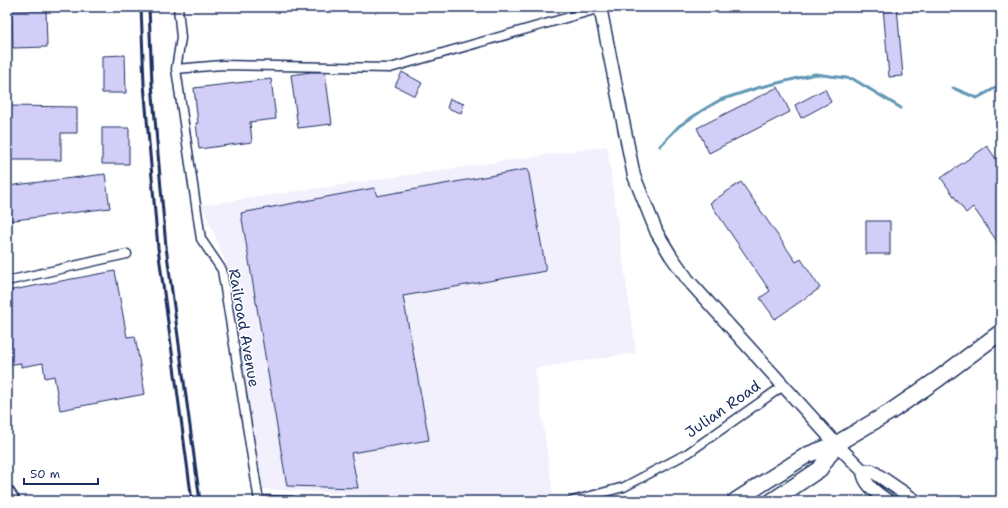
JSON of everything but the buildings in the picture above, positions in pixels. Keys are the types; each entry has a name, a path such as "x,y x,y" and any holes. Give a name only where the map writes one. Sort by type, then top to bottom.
{"highway":[{"path":"736,501 807,455 836,444 890,412 938,379 1001,332"},
{"path":"772,501 820,469 836,444"}],"main road":[{"path":"7,492 13,501"}],"street":[{"name":"Railroad Avenue","path":"178,7 180,38 176,69 201,238 222,270 259,501"},
{"path":"176,69 222,65 390,68 600,8 634,176 657,233 688,280 783,386"},
{"path":"7,281 127,254"},
{"name":"Julian Road","path":"572,501 624,487 688,453 783,386 863,471 864,479 876,492 888,501"},
{"name":"Julian Road","path":"863,471 872,471 916,501"},
{"path":"259,501 293,501"}],"shaded area":[{"path":"607,146 636,353 535,368 553,494 482,501 263,489 226,263 202,205"}],"waterway":[{"path":"660,146 679,126 720,100 757,88 815,74 853,79 901,108"},
{"path":"953,88 977,98 1001,85"}],"railway":[{"path":"141,7 144,84 158,248 192,501"},
{"path":"149,7 152,84 166,247 200,501"}]}
